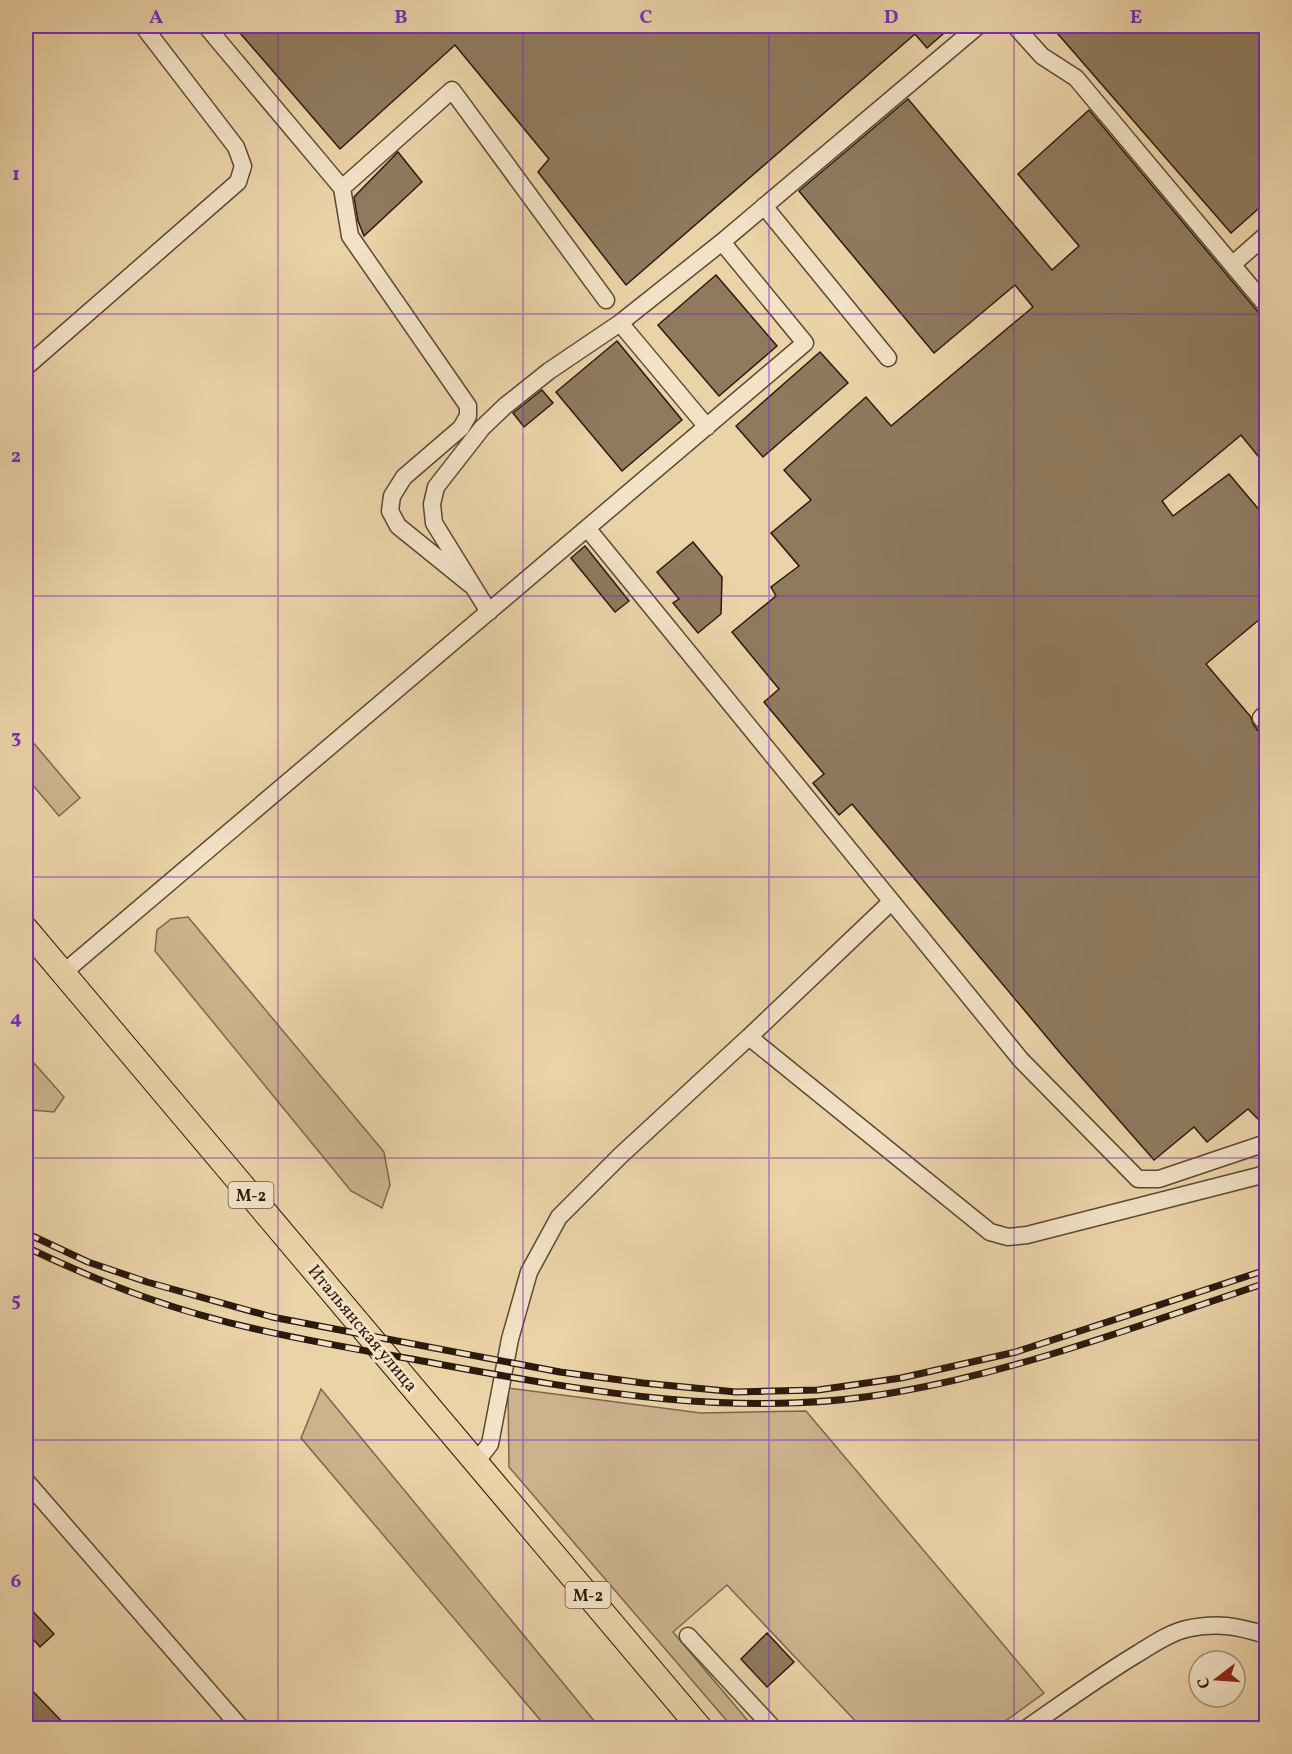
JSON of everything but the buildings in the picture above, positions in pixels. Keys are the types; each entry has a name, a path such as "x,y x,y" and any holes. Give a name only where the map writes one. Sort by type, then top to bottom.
{"highway":[{"name":"Итальянская улица","path":"26,929 700,1728"}],"street":[{"path":"26,367 238,182 243,166 236,147 143,26"},
{"path":"206,26 342,188 350,236 468,406 468,416 461,428 404,477 392,496 390,512 398,526 471,585"},
{"path":"489,612 434,523 432,504 436,488 482,428 505,406 549,371 621,323 722,242 978,26"},
{"path":"1016,26 1042,56 1076,78 1266,304"},
{"path":"342,188 452,90 606,300"},
{"path":"764,206 888,358"},
{"path":"1233,264 1266,235"},
{"path":"63,973 805,343 722,242"},
{"path":"621,323 707,427"},
{"path":"587,528 1021,1060 1138,1179 1158,1179 1266,1143"},
{"path":"1266,713 1261,718 1266,724"},
{"path":"476,1461 490,1444 510,1339 529,1272 559,1217 621,1155 891,902"},
{"path":"749,1037 990,1232 1008,1237 1027,1235 1266,1174"},
{"path":"26,1481 241,1728"},
{"path":"1027,1728 1120,1665 1156,1643 1184,1630 1210,1625 1237,1626 1266,1635"},
{"path":"688,1636 773,1728"}],"shaded area":[{"path":"26,734 80,798 59,816 26,777"},
{"path":"188,917 384,1152 390,1185 382,1208 351,1191 155,951 157,930 171,919"},
{"path":"26,1054 64,1097 54,1112 31,1110 26,1104"},
{"path":"508,1388 701,1413 806,1411 1044,1693 996,1728 862,1728 727,1585 673,1632 754,1728 733,1728 509,1467"},
{"path":"321,1389 600,1728 547,1728 301,1438"}],"railway":[{"path":"26,1233 88,1262 147,1282 272,1317 560,1372 736,1392 818,1390 901,1378 1016,1352 1266,1270"},
{"path":"26,1247 118,1287 221,1321 329,1344 552,1384 609,1393 724,1403 839,1400 944,1383 1083,1344 1266,1283"}]}
